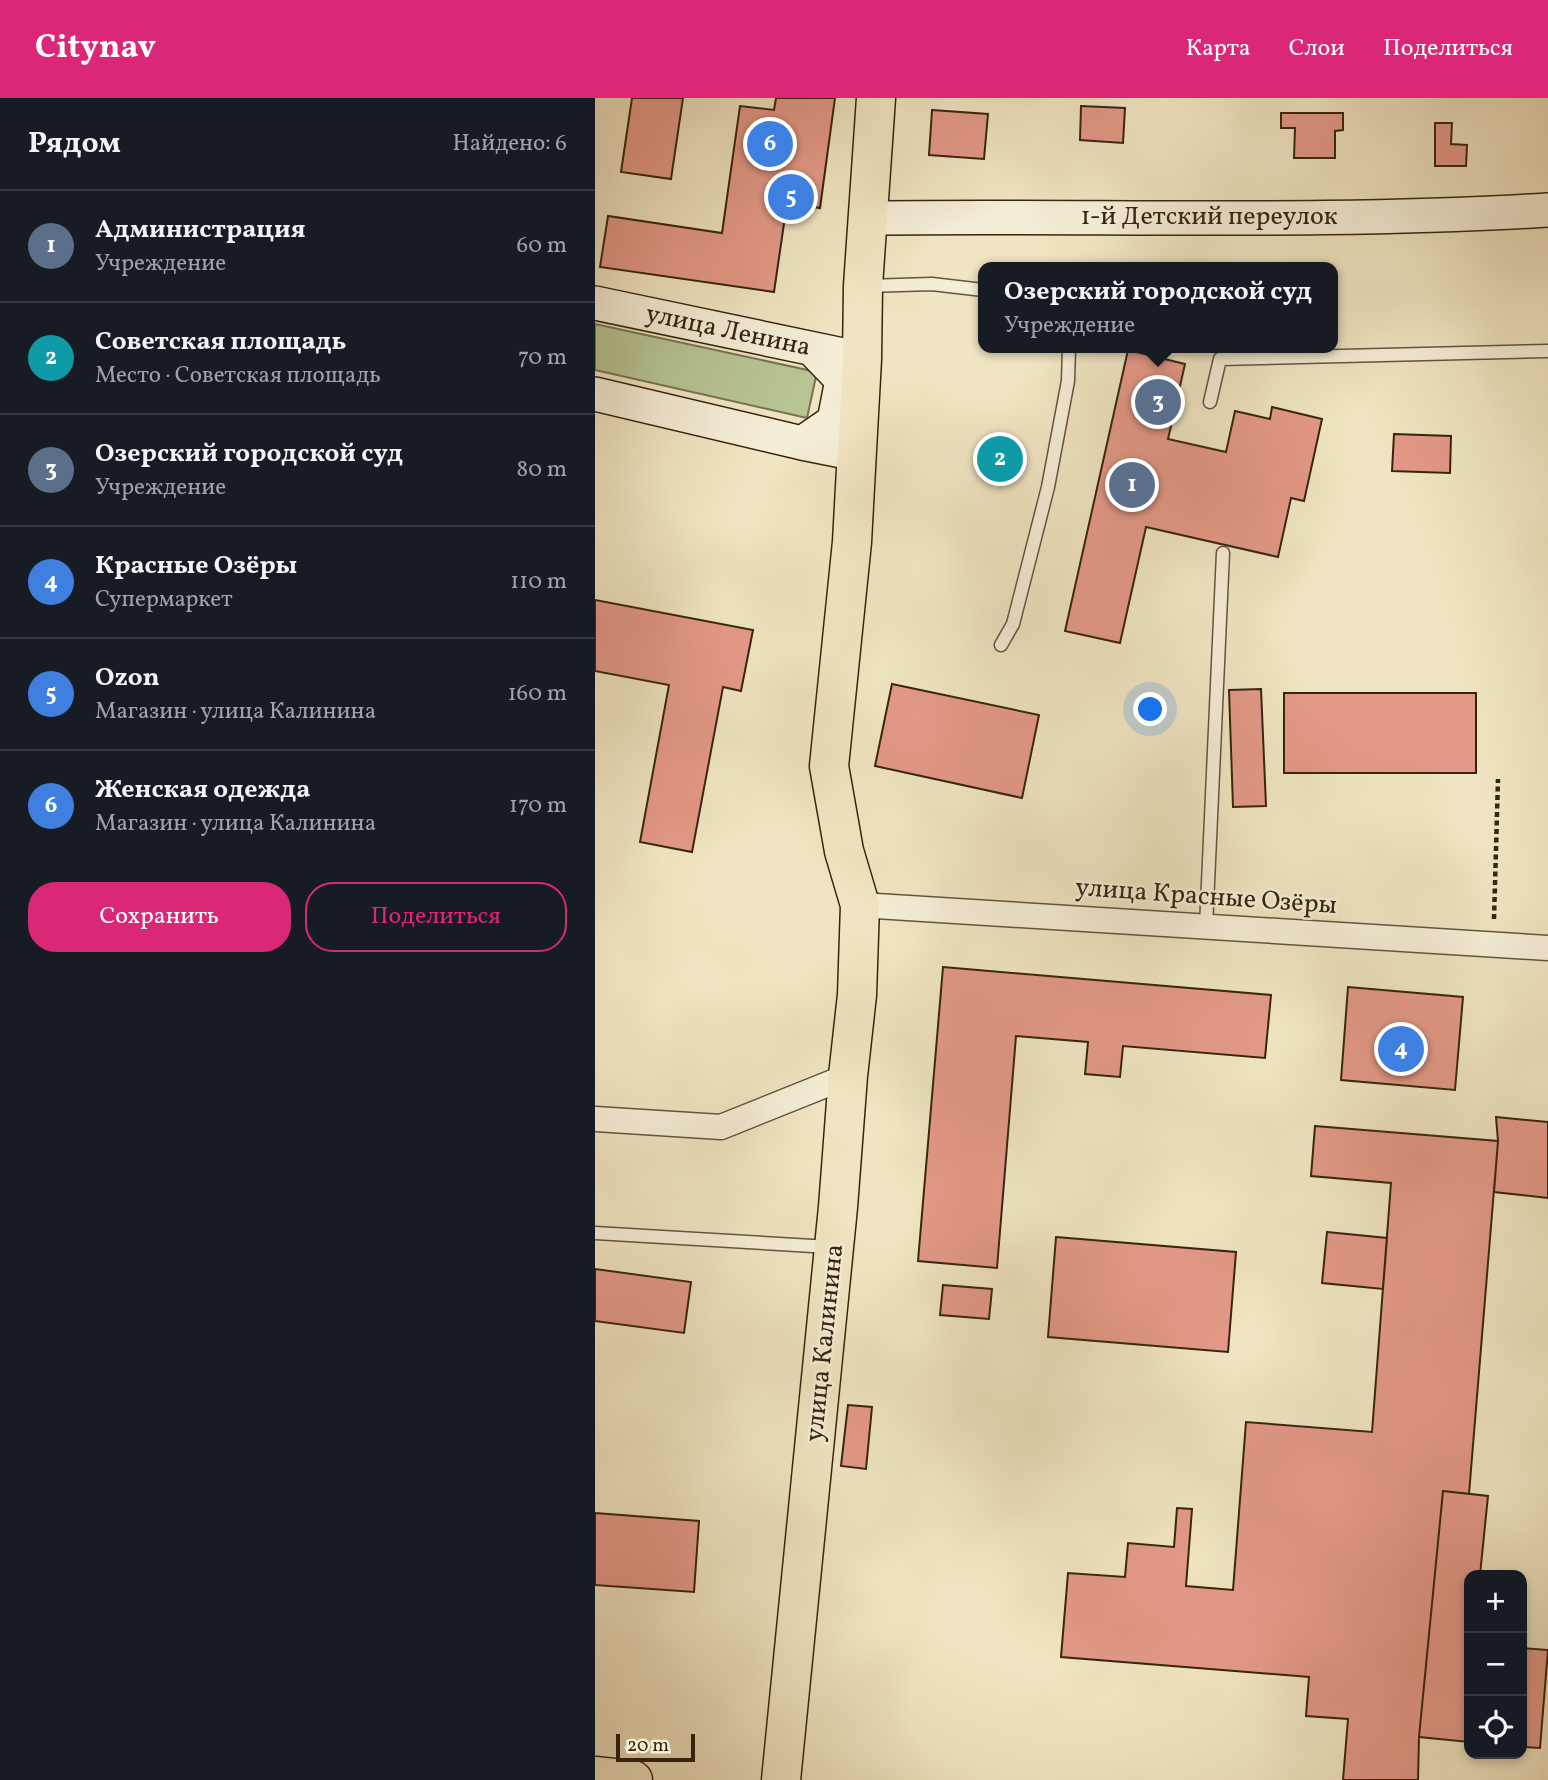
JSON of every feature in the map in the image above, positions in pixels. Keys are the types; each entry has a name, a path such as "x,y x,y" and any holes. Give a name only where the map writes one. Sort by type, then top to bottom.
{"main road":[{"path":"869,218 876,98"},
{"name":"улица Калинина","path":"781,1780 857,995 860,905 844,852 829,766 852,542 862,359 863,286 869,218"},
{"path":"595,1776 633,1780"}],"street":[{"name":"1-й Детский переулок","path":"869,218 1282,218 1548,210"},
{"name":"улица Ленина","path":"595,303 862,359"},
{"path":"801,443 834,421 842,380 813,349"},
{"path":"595,394 857,454"},
{"name":"улица Красные Озёры","path":"860,905 1548,948"},
{"path":"595,1119 721,1127 848,1076"}],"lane":[{"path":"863,286 932,284 978,289"},
{"path":"1210,402 1220,359 1548,351"},
{"path":"1001,645 1013,624 1048,487 1069,381 1069,353"},
{"path":"1206,928 1223,553"},
{"path":"595,1233 834,1248"}],"path":[{"path":"1482,918 1495,919 1498,779"}],"green space":[{"path":"595,324 817,372 807,418 595,370"}],"building":[{"path":"632,98 683,98 671,179 621,172"},
{"path":"776,98 835,98 820,208 787,203 774,292 600,267 608,216 722,233 740,106 774,110"},
{"path":"1081,106 1125,108 1123,143 1080,140"},
{"path":"932,110 988,114 984,159 929,155"},
{"path":"1281,113 1343,113 1343,130 1335,131 1335,158 1294,158 1295,128 1281,128"},
{"path":"1435,123 1452,123 1451,144 1467,145 1466,166 1435,166"},
{"path":"1127,353 1140,353 1185,364 1168,439 1226,452 1235,411 1270,419 1272,407 1322,419 1304,501 1291,498 1278,557 1146,527 1120,643 1065,631"},
{"path":"1394,434 1451,436 1450,473 1392,471"},
{"path":"595,600 753,630 741,691 723,687 692,852 640,842 669,685 595,671"},
{"path":"892,684 1039,715 1022,798 875,766"},
{"path":"1261,689 1266,806 1233,807 1229,690"},
{"path":"1284,693 1476,693 1476,773 1284,773"},
{"path":"943,967 1271,995 1265,1058 1123,1046 1120,1077 1085,1074 1088,1042 1016,1036 997,1268 918,1261"},
{"path":"1348,987 1463,997 1455,1090 1341,1080"},
{"path":"1496,1117 1548,1122 1548,1198 1494,1192 1498,1141"},
{"path":"1315,1126 1498,1141 1469,1494 1443,1491 1419,1737 1418,1780 1343,1780 1348,1719 1306,1716 1309,1677 1061,1657 1068,1573 1125,1577 1128,1543 1174,1547 1177,1508 1192,1509 1186,1586 1233,1590 1246,1422 1372,1432 1391,1183 1311,1176"},
{"path":"1327,1232 1387,1238 1383,1289 1322,1283"},
{"path":"1056,1237 1236,1252 1228,1352 1048,1337"},
{"path":"595,1269 691,1282 684,1333 595,1321"},
{"path":"943,1285 992,1289 989,1319 940,1315"},
{"path":"848,1405 872,1407 866,1469 841,1466"},
{"path":"1443,1491 1488,1496 1481,1570 1464,1570 1464,1742 1419,1737"},
{"path":"595,1513 699,1521 694,1592 595,1585"},
{"path":"1527,1648 1548,1650 1540,1748 1527,1747"}],"place":[{"name":"Женская одежда","path":"770,144"},
{"name":"Ozon","path":"791,197"},
{"name":"Озерский городской суд","path":"1158,402"},
{"name":"Советская площадь","path":"1000,459"},
{"name":"Администрация","path":"1132,485"},
{"name":"Красные Озёры","path":"1401,1049"}]}
